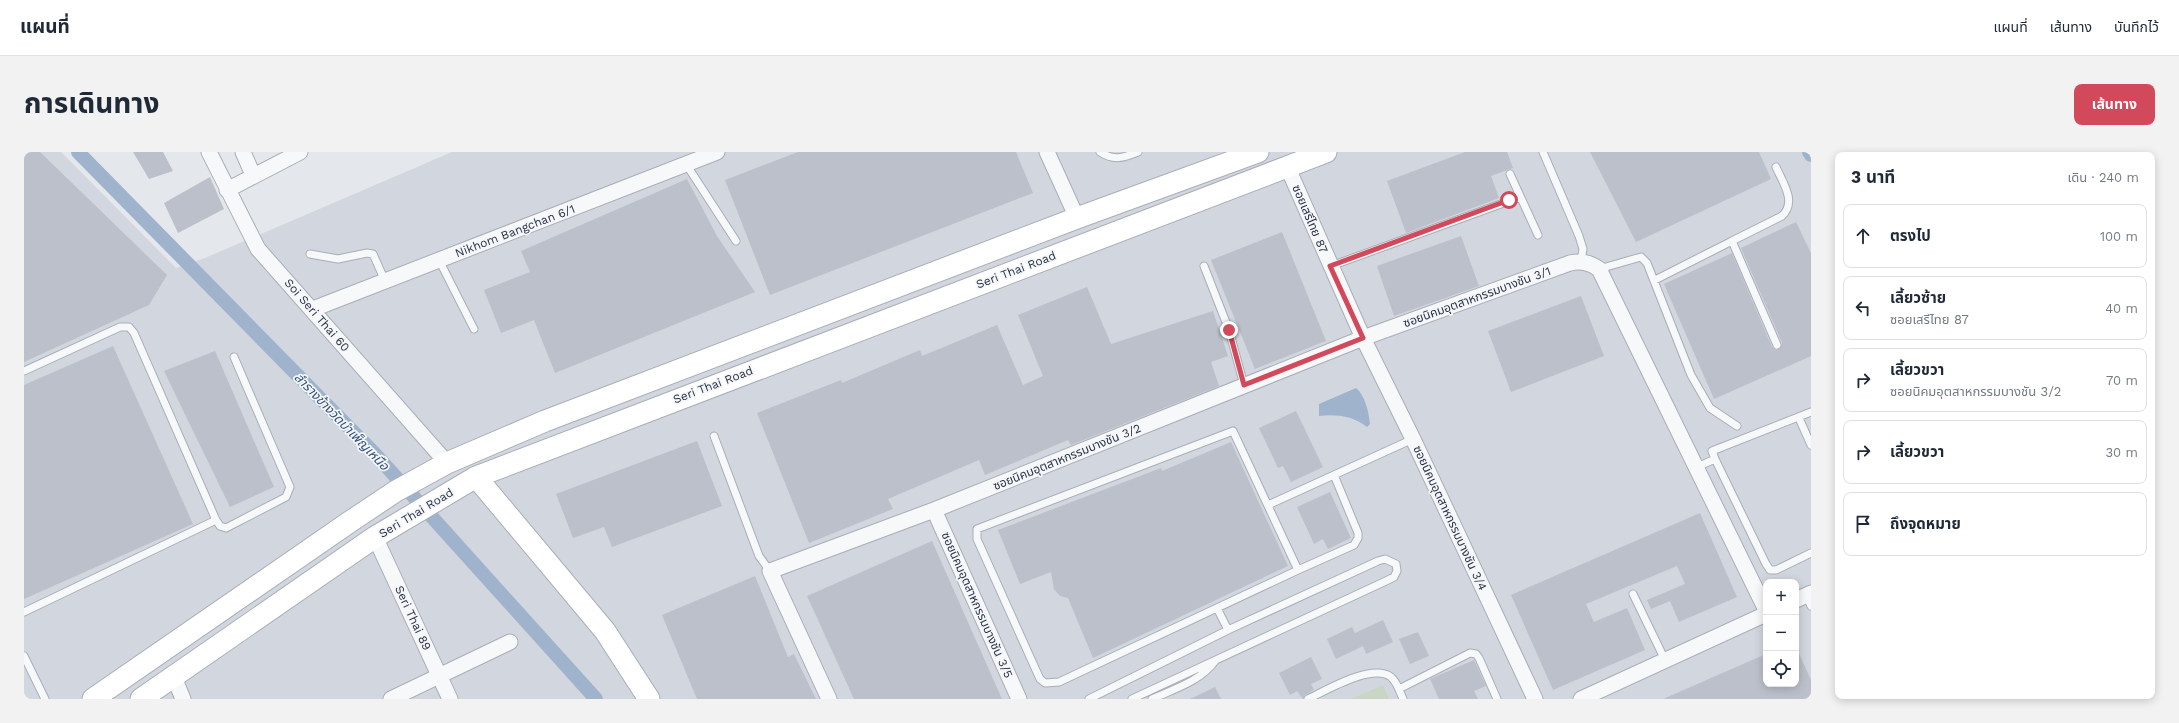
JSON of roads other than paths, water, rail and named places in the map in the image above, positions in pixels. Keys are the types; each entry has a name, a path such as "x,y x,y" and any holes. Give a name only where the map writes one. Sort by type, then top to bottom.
{"main road":[{"name":"Seri Thai Road","path":"93,699 404,487 447,463 545,421 1078,218 1258,152"},
{"name":"Seri Thai Road","path":"141,699 375,537 476,478 1284,159 1326,152"},
{"path":"476,478 605,631 649,699"}],"street":[{"name":"Soi Seri Thai 60","path":"209,152 258,249 313,309 447,463"},
{"path":"243,152 253,175"},
{"path":"227,190 253,175 300,152"},
{"name":"Nikhom Bangchan 6/1","path":"313,309 717,152"},
{"path":"1046,152 1078,218"},
{"name":"ซอยเสรีไทย 87","path":"1284,159 1363,338"},
{"name":"ซอยนิคมอุตสาหกรรมบางชัน 3/1","path":"1363,338 1570,263 1590,265"},
{"path":"1590,265 1695,468 1763,604"},
{"name":"ซอยนิคมอุตสาหกรรมบางชัน 3/2","path":"770,571 934,510 1363,338"},
{"name":"ซอยนิคมอุตสาหกรรมบางชัน 3/4","path":"1363,338 1413,439 1535,699"},
{"name":"ซอยนิคมอุตสาหกรรมบางชัน 3/5","path":"934,510 1019,699"},
{"name":"Seri Thai 89","path":"375,537 450,699"},
{"path":"770,571 829,699"},
{"path":"1581,699 1764,615"},
{"path":"391,699 510,642"},
{"path":"174,677 183,699"}],"lane":[{"path":"1100,152 1111,158 1121,158 1138,152"},
{"path":"1543,152 1590,265 1641,257 1647,263 1655,280 1691,375 1710,408 1737,426"},
{"path":"686,164 736,241"},
{"path":"1655,280 1782,216 1788,210 1790,201 1776,167"},
{"path":"1510,174 1538,235"},
{"path":"1330,266 1520,197"},
{"path":"1732,241 1776,345"},
{"path":"310,254 338,259 367,253 373,254 385,281"},
{"path":"439,260 474,328"},
{"path":"1204,266 1229,330 1244,385"},
{"path":"24,371 120,327 129,327 134,333 216,520 220,526 226,528 286,497 290,492 290,487 234,357"},
{"path":"1811,412 1712,451 1715,460 1770,570 1776,570 1811,553"},
{"path":"1799,418 1811,445"},
{"path":"1298,570 1233,431 977,529 976,534 1040,679 1045,683 1059,682 1354,545 1358,538 1358,534 1334,475"},
{"path":"714,436 759,556 770,571"},
{"path":"1268,505 1413,439"},
{"path":"1695,468 1715,460"},
{"path":"24,612 216,520"},
{"path":"1089,699 1228,630 1378,561 1386,559 1396,564 1397,571 1394,577 1132,699"},
{"path":"1633,594 1665,660"},
{"path":"1217,608 1228,630"},
{"path":"1399,689 1470,653 1476,654 1497,699"},
{"path":"24,656 45,699"},
{"path":"1152,699 1208,671 1215,660"},
{"path":"1308,699 1355,678 1376,673 1390,676 1404,699"}],"water":[{"path":"1356,388 1362,395 1368,410 1370,424 1367,427 1350,418 1332,415 1319,416 1319,404"}],"waterway":[{"name":"ลำรางข้างวัดบำเพ็ญเหนือ","path":"78,152 376,455 596,699"}]}
